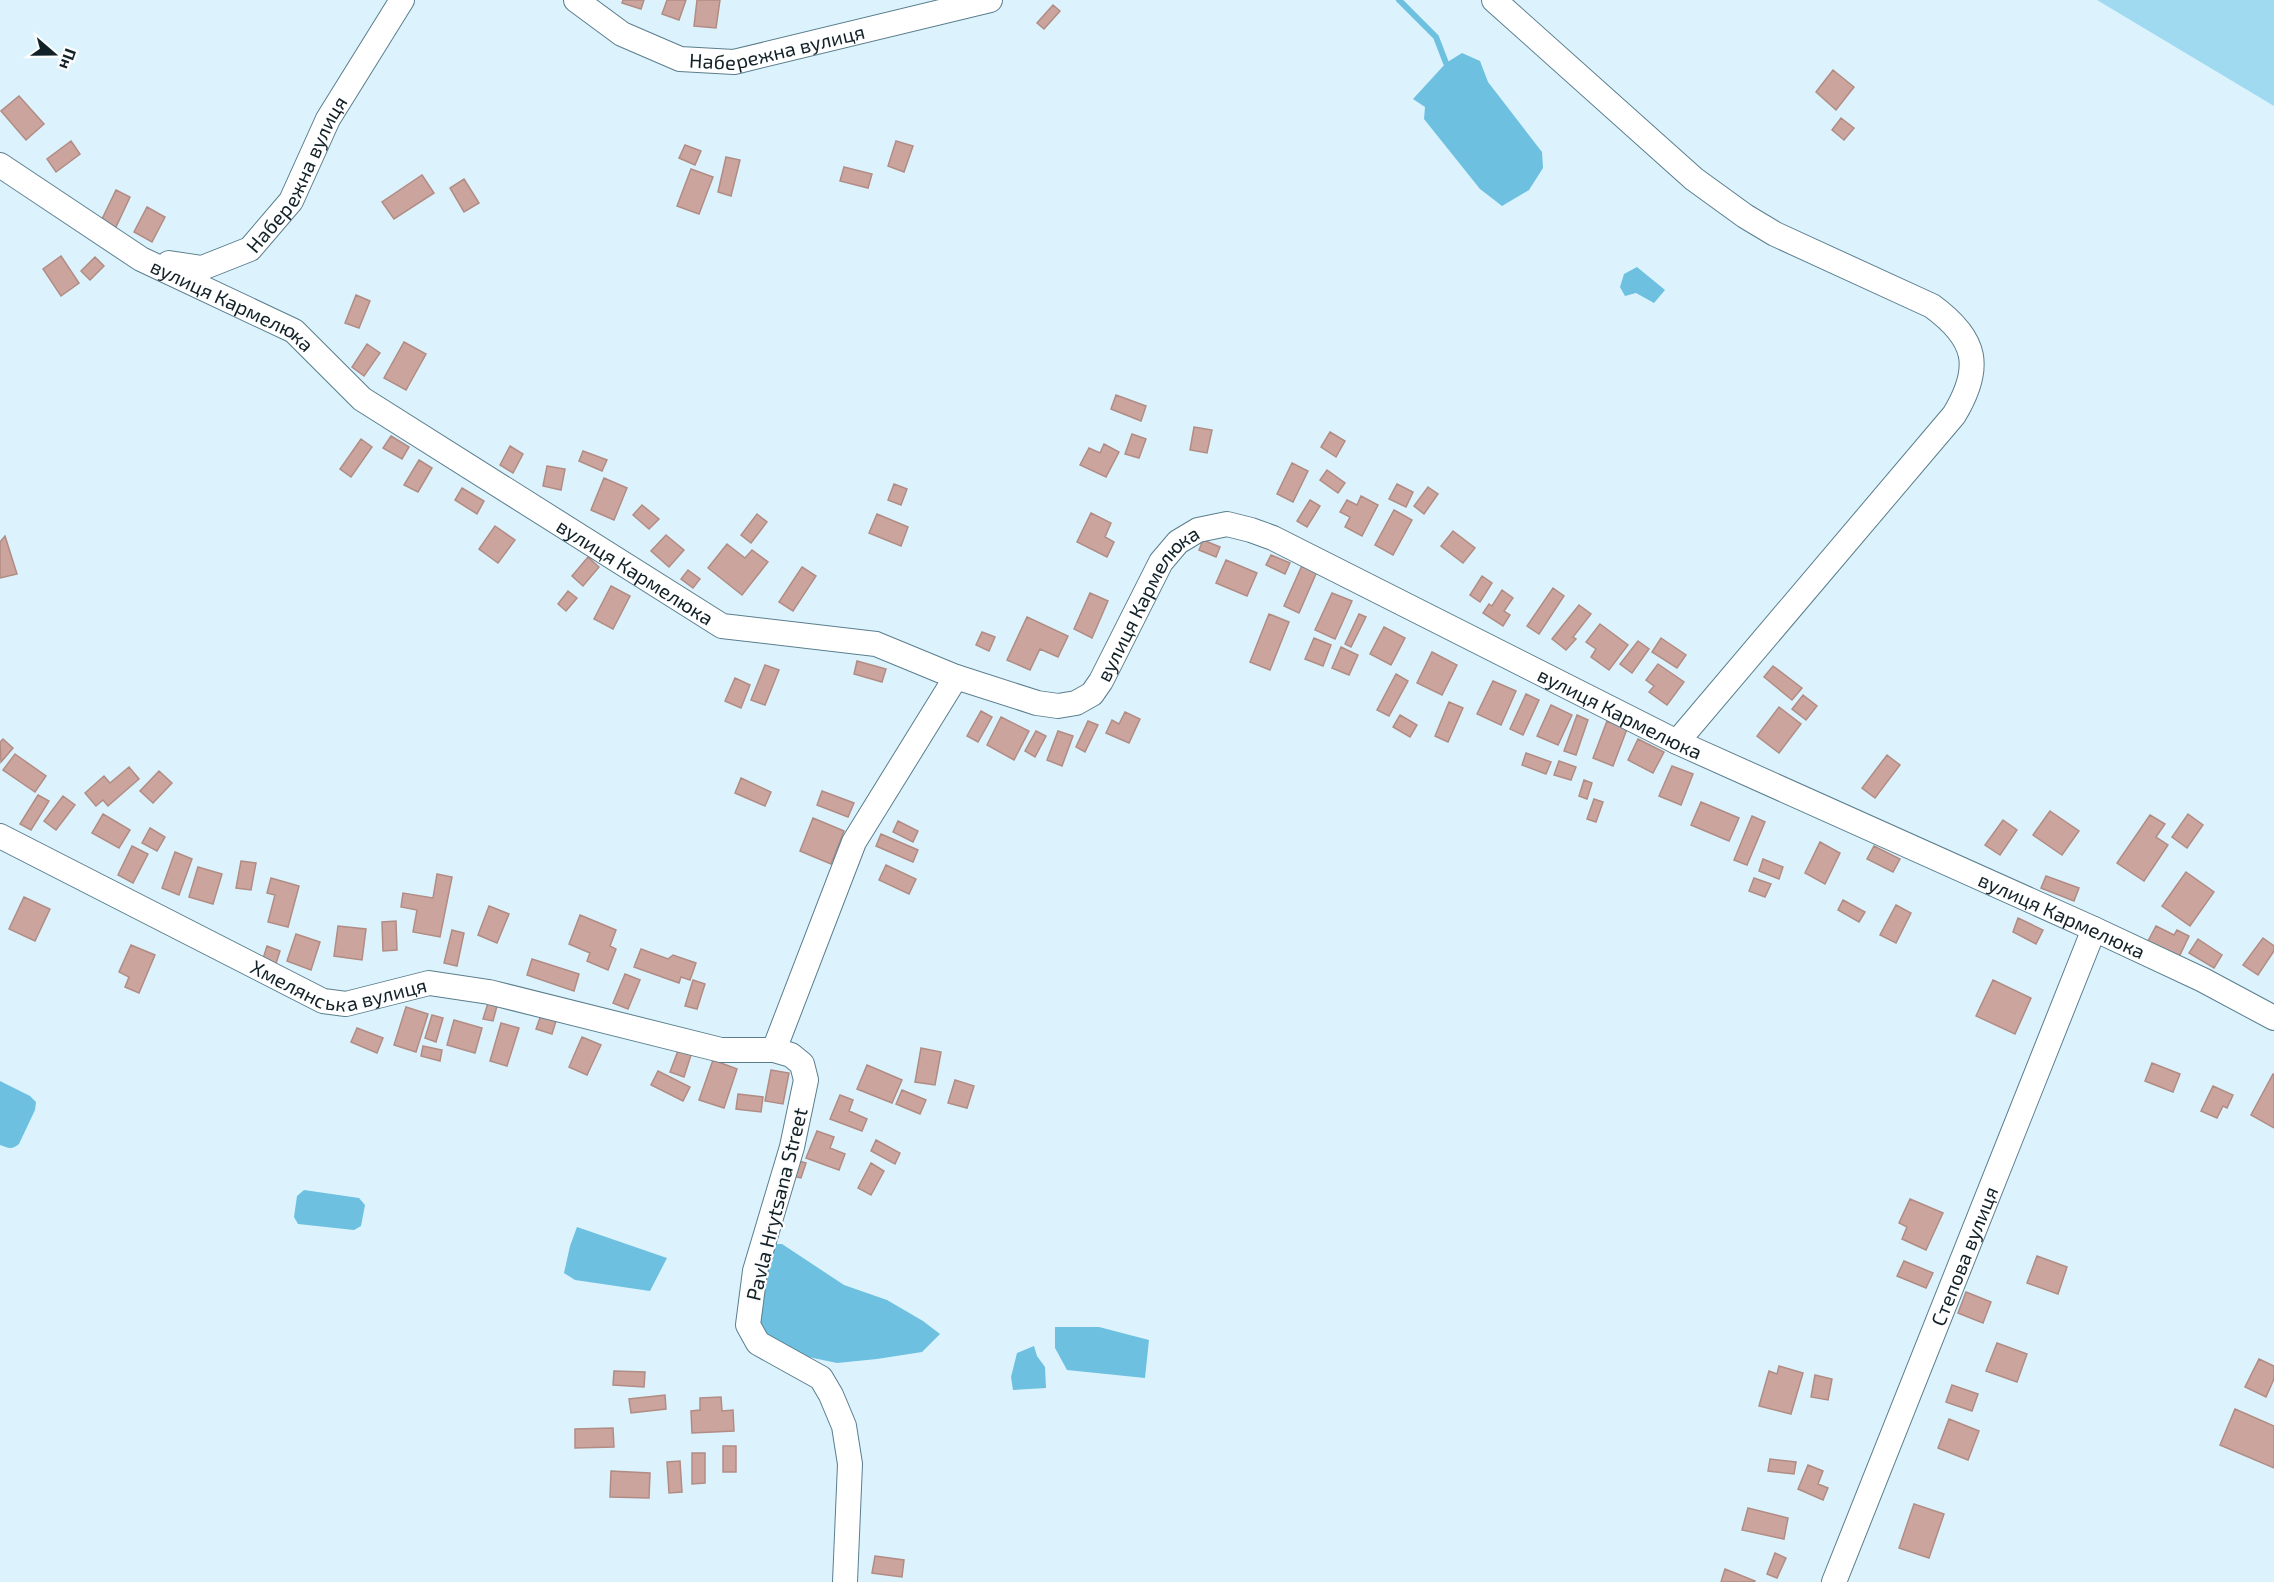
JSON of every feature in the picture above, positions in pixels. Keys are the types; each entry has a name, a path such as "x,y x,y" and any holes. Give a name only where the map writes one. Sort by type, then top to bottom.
{"street":[{"name":"Набережна вулиця","path":"141,259 202,268 250,249 291,201 328,119 402,0"},
{"name":"Набережна вулиця","path":"576,0 622,34 680,59 734,62 990,0"},
{"path":"1494,0 1694,179 1718,197 1775,234 1932,306 1953,322 1966,340 1971,356 1972,373 1966,395 1954,415 1677,742"},
{"name":"вулиця Кармелюка","path":"0,165 141,259 294,331 362,399 722,626 876,644 956,677 1037,703 1058,706 1076,703 1092,694 1101,681 1161,562 1178,543 1198,530 1227,524 1273,538 1677,742 2094,929 2203,980 2274,1018"},
{"path":"774,1050 854,842 956,677"},
{"name":"Хмелянська вулиця","path":"0,836 323,1001 346,1004 429,982 489,992 721,1050 774,1050"},
{"name":"Степова вулиця","path":"1834,1582 2094,929"},
{"name":"Pavla Hrytsana Street","path":"774,1050 791,1055 802,1064 806,1080 792,1147 755,1271 747,1325 758,1343 821,1378 844,1426 850,1464 845,1582"}],"shaded area":[{"path":"2097,0 2274,0 2274,106"},
{"path":"1462,53 1480,61 1488,82 1542,152 1543,168 1529,190 1502,206 1480,189 1424,119 1425,107 1413,99 1446,63"},
{"path":"1637,267 1665,290 1654,303 1636,293 1625,296 1620,287 1624,274"},
{"path":"0,1081 30,1096 36,1102 35,1110 19,1144 12,1148 0,1145"},
{"path":"304,1190 359,1198 365,1205 361,1226 354,1230 298,1224 294,1217 297,1196"},
{"path":"577,1227 667,1258 650,1291 575,1280 564,1273"},
{"path":"770,1244 782,1244 844,1285 887,1300 940,1334 922,1352 877,1359 837,1363 794,1354 763,1335 750,1314"},
{"path":"1055,1327 1099,1327 1149,1340 1145,1378 1067,1370 1055,1348"},
{"path":"1034,1346 1037,1356 1045,1367 1046,1388 1013,1390 1011,1377 1017,1353"}],"building":[{"path":"623,0 644,0 641,9 622,3"},
{"path":"667,0 686,0 679,20 662,14"},
{"path":"697,0 720,0 716,28 694,26"},
{"path":"1053,5 1060,11 1044,29 1037,23"},
{"path":"1833,70 1854,87 1836,110 1816,92"},
{"path":"19,96 44,124 26,140 1,111"},
{"path":"1841,118 1854,128 1844,140 1832,130"},
{"path":"71,141 80,154 56,172 47,159"},
{"path":"896,141 913,146 904,172 888,166"},
{"path":"685,145 701,151 695,165 679,158"},
{"path":"726,157 740,160 731,196 718,192"},
{"path":"844,167 872,174 868,188 840,181"},
{"path":"691,169 713,177 699,214 677,206"},
{"path":"422,175 434,193 394,219 382,202"},
{"path":"464,179 479,203 464,212 450,188"},
{"path":"116,190 130,197 116,227 101,221"},
{"path":"147,207 165,217 152,242 134,232"},
{"path":"61,256 79,283 61,296 43,269"},
{"path":"95,257 104,266 90,280 81,271"},
{"path":"356,295 370,301 359,328 345,323"},
{"path":"404,342 426,354 406,390 384,378"},
{"path":"367,344 380,353 364,376 352,367"},
{"path":"1116,395 1146,406 1141,421 1111,409"},
{"path":"1194,427 1212,430 1207,453 1190,450"},
{"path":"1330,432 1345,441 1336,457 1321,447"},
{"path":"1132,434 1146,439 1139,458 1125,454"},
{"path":"391,436 409,447 402,459 383,448"},
{"path":"361,439 372,447 351,477 340,469"},
{"path":"1104,444 1119,452 1106,477 1080,465 1089,448 1100,453"},
{"path":"510,446 523,454 513,473 500,465"},
{"path":"583,451 607,460 602,471 579,461"},
{"path":"419,460 432,468 418,492 404,485"},
{"path":"1292,463 1308,471 1293,502 1277,494"},
{"path":"547,466 565,469 561,490 543,486"},
{"path":"1327,470 1345,483 1338,493 1320,480"},
{"path":"604,478 627,488 614,520 591,510"},
{"path":"894,484 907,489 901,505 888,500"},
{"path":"1397,484 1413,492 1406,507 1389,499"},
{"path":"1428,487 1438,494 1424,514 1414,506"},
{"path":"462,488 484,501 477,514 455,500"},
{"path":"1361,496 1378,505 1362,536 1345,527 1350,517 1340,512 1347,500 1357,505"},
{"path":"1310,500 1320,506 1307,527 1297,521"},
{"path":"642,505 659,519 649,529 633,515"},
{"path":"1394,510 1412,520 1393,555 1375,545"},
{"path":"1091,513 1111,523 1105,537 1114,542 1107,557 1077,542"},
{"path":"757,514 767,522 751,543 741,535"},
{"path":"877,514 908,527 901,546 869,533"},
{"path":"495,526 515,540 498,563 479,549"},
{"path":"1453,531 1475,548 1463,563 1441,546"},
{"path":"666,535 684,550 669,567 651,551"},
{"path":"5,536 17,574 0,578 0,542"},
{"path":"1203,540 1220,547 1216,557 1199,550"},
{"path":"727,544 745,558 752,550 768,562 742,595 708,568"},
{"path":"1271,555 1290,563 1285,574 1266,565"},
{"path":"588,557 599,567 583,586 572,576"},
{"path":"1226,560 1257,573 1247,596 1216,583"},
{"path":"1304,561 1319,567 1299,613 1284,606"},
{"path":"802,567 816,576 793,611 779,602"},
{"path":"688,570 700,579 693,588 681,579"},
{"path":"1482,576 1492,583 1480,602 1470,595"},
{"path":"611,586 630,596 613,629 594,619"},
{"path":"1553,588 1564,596 1539,634 1527,626"},
{"path":"1502,590 1513,598 1504,611 1510,615 1503,626 1483,613 1489,604 1492,606"},
{"path":"568,591 577,598 566,611 558,604"},
{"path":"1090,593 1108,601 1092,638 1074,629"},
{"path":"1332,593 1352,601 1335,639 1315,630"},
{"path":"1579,605 1591,614 1573,637 1576,639 1566,650 1552,639"},
{"path":"1269,614 1289,622 1270,670 1250,662"},
{"path":"1359,614 1366,617 1351,647 1345,644"},
{"path":"1027,617 1068,636 1058,657 1040,649 1030,670 1007,660"},
{"path":"1600,624 1628,645 1609,670 1591,657 1596,649 1586,642"},
{"path":"1384,627 1405,638 1391,665 1370,654"},
{"path":"982,632 995,637 989,651 976,645"},
{"path":"1314,638 1331,645 1323,666 1305,659"},
{"path":"1661,638 1686,655 1677,668 1652,652"},
{"path":"1638,641 1649,649 1632,673 1620,664"},
{"path":"1341,647 1358,655 1349,675 1332,668"},
{"path":"1432,652 1457,665 1442,695 1417,683"},
{"path":"857,661 886,669 882,682 854,674"},
{"path":"1658,664 1684,682 1667,705 1649,692 1654,686 1646,680"},
{"path":"765,665 779,670 765,705 751,700"},
{"path":"1773,666 1802,688 1792,700 1764,677"},
{"path":"1396,674 1408,681 1389,716 1377,710"},
{"path":"735,678 750,685 741,708 725,701"},
{"path":"1493,681 1516,691 1501,725 1477,714"},
{"path":"1526,694 1539,700 1523,735 1510,729"},
{"path":"1803,695 1817,706 1806,720 1792,709"},
{"path":"1449,702 1463,708 1448,742 1435,736"},
{"path":"1551,705 1572,715 1558,745 1537,736"},
{"path":"1779,707 1801,724 1779,753 1757,736"},
{"path":"981,711 992,717 978,742 967,736"},
{"path":"1125,712 1140,719 1129,743 1106,733 1112,720 1119,724"},
{"path":"1400,715 1417,725 1410,737 1393,727"},
{"path":"1577,715 1588,720 1576,755 1564,751"},
{"path":"1001,717 1029,731 1014,760 987,745"},
{"path":"1088,721 1098,725 1085,752 1076,747"},
{"path":"1607,721 1627,729 1613,766 1593,758"},
{"path":"1036,731 1046,736 1035,757 1025,751"},
{"path":"1058,731 1073,736 1062,766 1047,760"},
{"path":"3,739 13,748 1,762 0,742"},
{"path":"1638,739 1664,752 1653,773 1628,760"},
{"path":"1526,753 1551,762 1546,774 1522,765"},
{"path":"15,754 46,776 35,792 3,770"},
{"path":"1887,755 1900,765 1875,798 1862,788"},
{"path":"1559,761 1576,767 1571,780 1554,775"},
{"path":"1672,766 1693,774 1681,805 1659,796"},
{"path":"129,767 139,779 108,806 103,800 96,806 85,793 104,776 110,783"},
{"path":"159,771 172,783 153,803 140,791"},
{"path":"741,778 771,792 765,806 735,793"},
{"path":"1584,780 1592,783 1587,799 1579,796"},
{"path":"822,791 854,803 848,817 817,805"},
{"path":"38,795 49,801 31,830 20,824"},
{"path":"63,796 75,805 56,830 44,821"},
{"path":"1594,799 1603,802 1596,822 1587,819"},
{"path":"1701,802 1739,818 1729,841 1691,825"},
{"path":"2050,811 2079,831 2062,855 2033,835"},
{"path":"103,814 130,830 119,848 92,833"},
{"path":"2188,814 2203,825 2187,848 2172,837"},
{"path":"2150,815 2165,824 2156,837 2168,845 2144,881 2117,863"},
{"path":"1752,816 1765,822 1747,865 1734,860"},
{"path":"813,818 844,831 831,864 800,851"},
{"path":"2003,820 2017,830 2000,855 1985,845"},
{"path":"898,821 918,831 913,842 893,832"},
{"path":"150,828 165,837 157,851 142,843"},
{"path":"881,834 918,850 913,862 876,846"},
{"path":"1820,842 1840,853 1825,884 1805,873"},
{"path":"132,846 148,854 133,883 118,875"},
{"path":"1874,846 1900,859 1893,872 1867,859"},
{"path":"175,852 192,859 179,895 162,888"},
{"path":"1763,859 1783,867 1779,879 1759,871"},
{"path":"241,861 256,863 251,890 236,888"},
{"path":"886,865 916,879 909,894 879,880"},
{"path":"198,867 222,874 213,904 189,897"},
{"path":"2186,872 2214,892 2190,926 2162,906"},
{"path":"437,874 452,877 440,937 413,932 417,910 401,907 403,893 433,898"},
{"path":"2046,876 2079,888 2074,901 2041,888"},
{"path":"271,878 299,886 288,927 268,922 275,895 267,893"},
{"path":"1754,878 1771,884 1765,897 1749,891"},
{"path":"24,897 50,909 35,941 9,929"},
{"path":"1843,900 1865,912 1859,922 1838,910"},
{"path":"1896,905 1911,913 1896,943 1880,935"},
{"path":"489,906 509,914 497,943 478,935"},
{"path":"580,915 616,930 610,946 616,949 608,970 587,961 590,953 569,944"},
{"path":"2018,918 2043,930 2036,944 2013,932"},
{"path":"396,921 397,950 383,951 382,922"},
{"path":"338,926 366,929 362,960 334,956"},
{"path":"2156,926 2174,935 2177,930 2189,936 2179,957 2148,941"},
{"path":"452,930 464,933 457,966 444,963"},
{"path":"296,934 320,942 311,970 287,961"},
{"path":"2263,938 2274,946 2274,951 2258,975 2243,965"},
{"path":"2198,939 2222,955 2214,968 2189,953"},
{"path":"131,945 155,955 139,993 125,987 129,977 119,972"},
{"path":"267,946 280,951 274,970 261,965"},
{"path":"641,949 668,959 673,955 696,963 690,980 681,977 679,983 634,967"},
{"path":"532,959 579,974 574,991 527,975"},
{"path":"625,974 640,980 628,1009 613,1003"},
{"path":"693,980 705,984 697,1009 685,1006"},
{"path":"1993,980 2031,998 2015,1034 1976,1016"},
{"path":"488,1003 497,1006 493,1021 483,1019"},
{"path":"406,1007 428,1014 416,1052 394,1045"},
{"path":"432,1015 443,1018 436,1042 425,1038"},
{"path":"541,1015 556,1021 552,1034 536,1029"},
{"path":"454,1020 482,1028 475,1053 447,1045"},
{"path":"501,1023 519,1028 507,1066 490,1061"},
{"path":"357,1028 383,1038 377,1053 351,1042"},
{"path":"582,1037 601,1045 587,1075 569,1067"},
{"path":"423,1046 442,1050 440,1061 421,1056"},
{"path":"679,1048 692,1052 684,1077 670,1072"},
{"path":"921,1048 941,1052 935,1085 915,1082"},
{"path":"713,1060 737,1069 724,1108 699,1100"},
{"path":"2152,1063 2180,1074 2173,1092 2145,1081"},
{"path":"867,1065 902,1080 892,1103 857,1089"},
{"path":"771,1070 789,1073 783,1104 765,1101"},
{"path":"658,1071 690,1087 683,1101 651,1085"},
{"path":"2274,1074 2274,1128 2251,1115"},
{"path":"955,1080 974,1086 967,1108 948,1103"},
{"path":"2213,1086 2233,1095 2227,1108 2223,1106 2217,1118 2201,1111"},
{"path":"902,1090 926,1100 920,1114 896,1104"},
{"path":"738,1094 763,1097 761,1112 736,1109"},
{"path":"840,1095 853,1100 849,1111 867,1119 862,1131 830,1119"},
{"path":"817,1131 834,1137 830,1148 845,1154 839,1170 806,1158"},
{"path":"876,1140 900,1153 895,1164 871,1151"},
{"path":"795,1160 806,1163 801,1178 791,1176"},
{"path":"871,1163 884,1171 871,1195 858,1188"},
{"path":"1910,1199 1943,1213 1926,1250 1902,1239 1907,1227 1899,1223"},
{"path":"2037,1256 2067,1267 2058,1294 2027,1283"},
{"path":"1904,1261 1933,1273 1926,1288 1897,1276"},
{"path":"1966,1292 1991,1302 1983,1323 1958,1313"},
{"path":"1997,1343 2027,1354 2017,1382 1986,1371"},
{"path":"2259,1359 2274,1366 2274,1379 2266,1397 2245,1387"},
{"path":"1779,1366 1803,1373 1791,1414 1759,1406 1769,1371 1777,1374"},
{"path":"614,1371 645,1372 644,1387 613,1385"},
{"path":"1815,1375 1832,1379 1828,1400 1811,1397"},
{"path":"1952,1385 1978,1394 1972,1411 1946,1402"},
{"path":"665,1395 666,1409 631,1413 629,1399"},
{"path":"721,1397 722,1411 733,1410 734,1431 692,1433 691,1411 700,1410 700,1398"},
{"path":"2235,1409 2274,1426 2274,1468 2220,1445"},
{"path":"1949,1419 1979,1431 1968,1460 1938,1448"},
{"path":"613,1428 614,1447 575,1448 575,1429"},
{"path":"723,1446 736,1446 736,1472 723,1472"},
{"path":"692,1453 705,1453 705,1483 692,1484"},
{"path":"1770,1459 1796,1462 1794,1474 1768,1471"},
{"path":"680,1461 682,1492 669,1493 667,1462"},
{"path":"1808,1465 1823,1471 1818,1484 1828,1488 1823,1500 1798,1489"},
{"path":"611,1471 650,1473 649,1498 610,1497"},
{"path":"1914,1504 1944,1514 1929,1558 1899,1548"},
{"path":"1748,1508 1788,1518 1784,1539 1742,1530"},
{"path":"1775,1553 1786,1558 1777,1578 1767,1574"},
{"path":"875,1556 904,1560 902,1577 872,1573"},
{"path":"1725,1569 1755,1581 1721,1582"}],"waterway":[{"path":"1399,0 1436,37 1446,63"}]}
